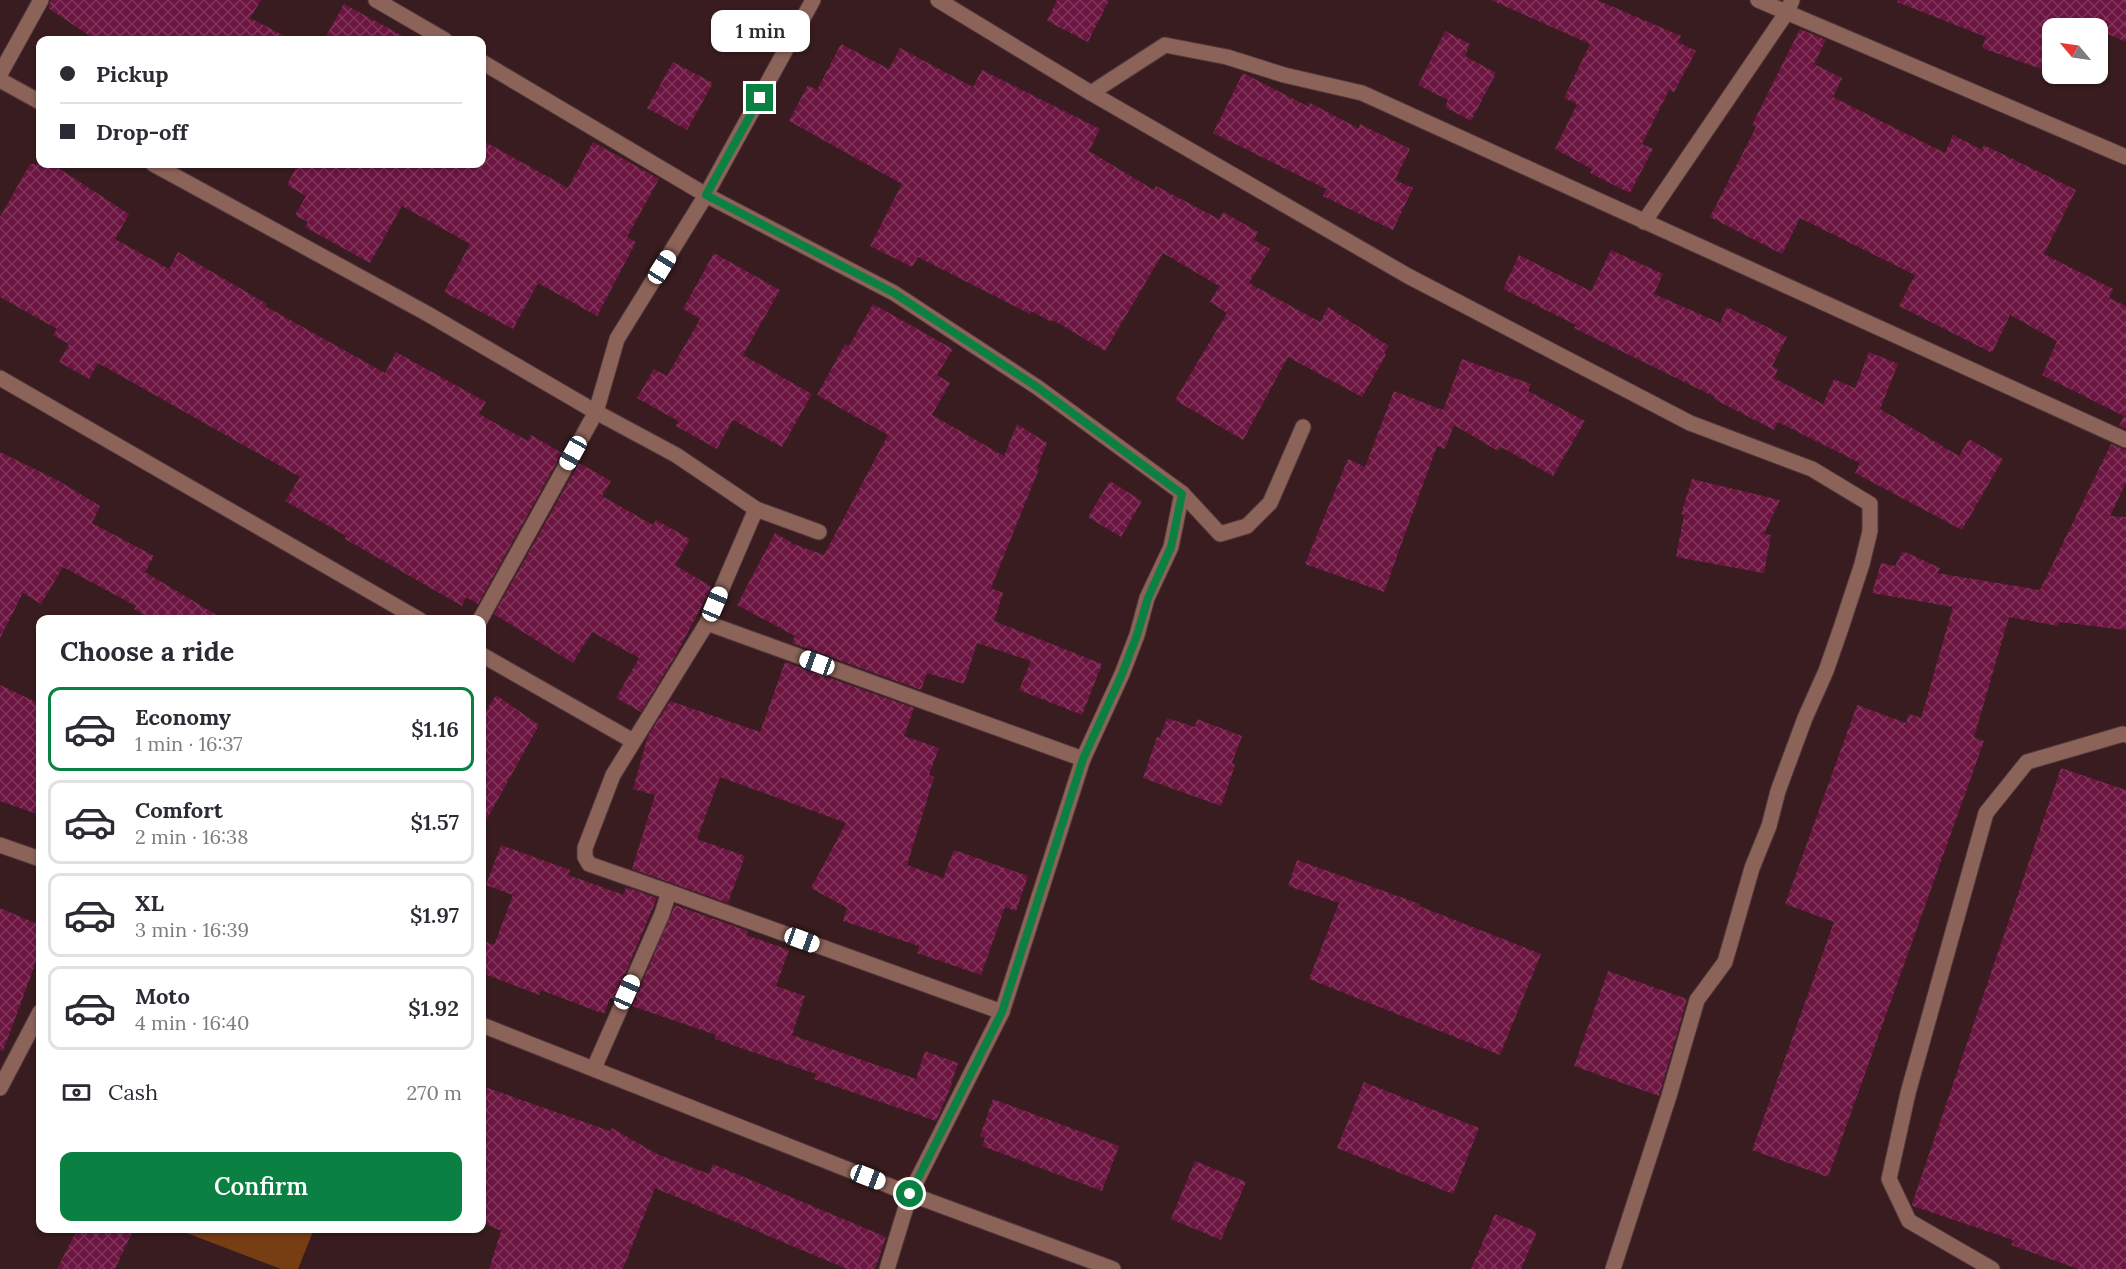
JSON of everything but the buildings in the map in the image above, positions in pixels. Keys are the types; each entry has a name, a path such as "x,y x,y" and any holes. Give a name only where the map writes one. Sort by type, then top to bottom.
{"street":[{"path":"0,74 41,0"},
{"path":"376,0 438,36"},
{"path":"483,615 596,412 617,339 706,195 813,0"},
{"path":"938,0 1091,93 1418,281 1690,423 1812,469 1870,504 1870,531 1841,628 1778,790 1769,826 1752,868 1725,962 1696,1000 1670,1096 1613,1269"},
{"path":"1758,0 1790,6 2126,157"},
{"path":"1644,222 1790,6"},
{"path":"1091,93 1165,45 1227,57 1284,75 1362,93 2126,440"},
{"path":"486,64 706,195 894,293 1037,387 1182,494 1220,534 1247,526 1270,503 1303,427"},
{"path":"0,80 36,100"},
{"path":"160,168 426,313 596,412 676,455 756,509 819,532"},
{"path":"0,378 411,615"},
{"path":"887,1269 910,1194 1002,1012 1083,759 1122,674 1148,598 1171,547 1182,494"},
{"path":"756,509 706,623 613,775 585,848 585,857 590,864 1002,1012"},
{"path":"706,623 1083,759"},
{"path":"486,657 633,741"},
{"path":"1992,1269 1909,1221 1889,1179 1908,1093 1986,813 2027,762 2126,735"},
{"path":"0,845 36,858"},
{"path":"594,1068 662,914 669,892"},
{"path":"0,1088 36,1020"},
{"path":"486,1027 910,1194 1113,1269"}],"shaded area":[{"path":"186,1233 312,1233 298,1269 281,1269"}],"route":[{"path":"760,98 706,195 894,293 1037,387 1182,494 1171,547 1148,598 1122,674 1083,759 1002,1012 910,1194"}]}
